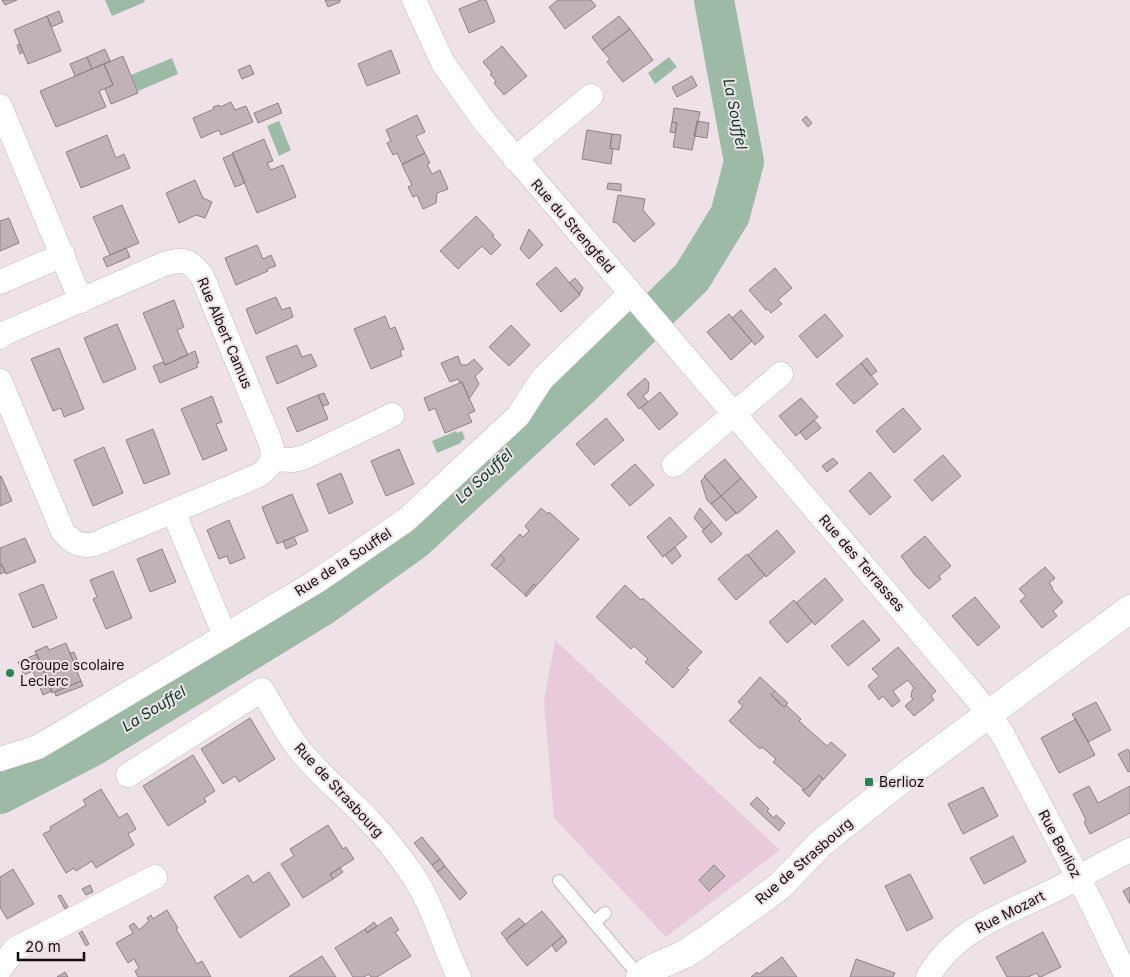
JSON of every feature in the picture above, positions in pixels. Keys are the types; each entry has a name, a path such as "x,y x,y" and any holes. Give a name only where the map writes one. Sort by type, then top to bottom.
{"street":[{"name":"Rue du Strengfeld","path":"414,0 432,41 453,79 484,121 637,300"},
{"path":"516,159 591,96"},
{"path":"0,106 81,301"},
{"path":"0,282 63,255"},
{"name":"Rue Albert Camus","path":"0,337 2,334 164,264 175,260 190,263 202,276 270,441 273,459"},
{"name":"Rue des Terrasses","path":"637,300 989,714"},
{"name":"Rue de la Souffel","path":"0,759 38,747 317,580 406,520 518,416 542,379 637,300"},
{"path":"674,464 781,374"},
{"path":"0,381 64,532 70,540 86,546 95,544 257,476 271,465 273,459 293,460 304,457 392,415"},
{"path":"173,511 224,636"},
{"name":"Rue de Strasbourg","path":"640,977 653,968 684,954 703,942 769,894 791,876 821,843 1130,609"},
{"name":"Rue de Strasbourg","path":"128,775 262,690 288,734 302,753 368,818 414,877 428,900 459,977"},
{"name":"Rue Berlioz","path":"989,714 1003,736 1077,877 1127,977"},
{"name":"Rue Mozart","path":"928,977 946,951 964,936 986,922 1130,850"},
{"path":"0,969 15,949 155,877"}],"lane":[{"path":"559,881 640,977"},
{"path":"594,922 605,913"}],"shaded area":[{"path":"105,0 144,0 145,2 112,16"},
{"path":"669,57 677,67 655,84 648,73"},
{"path":"172,58 178,74 138,91 131,75"},
{"path":"279,121 291,150 279,156 267,126"},
{"path":"456,431 457,433 462,431 465,439 461,443 437,453 432,441"},
{"path":"555,640 780,850 666,937 554,818 544,701"}],"building":[{"path":"2,0 17,0 5,5"},
{"path":"325,0 340,0 340,2 328,7"},
{"path":"481,0 486,0 495,22 469,33 459,9"},
{"path":"558,0 591,0 596,6 565,29 549,7"},
{"path":"59,11 63,22 51,27 47,16"},
{"path":"47,16 61,51 28,64 14,30"},
{"path":"619,16 630,29 602,50 592,37"},
{"path":"630,29 653,60 623,82 607,62 610,59 602,50"},
{"path":"20,44 23,52 20,54 17,45"},
{"path":"502,46 527,76 504,95 494,83 496,81 490,74 492,73 483,62"},
{"path":"105,49 110,61 92,69 87,57"},
{"path":"391,50 400,73 367,86 358,64"},
{"path":"123,56 138,93 111,104 105,89 113,85 104,64"},
{"path":"87,57 92,69 75,76 70,64"},
{"path":"104,64 113,85 99,91 106,107 56,127 40,91"},
{"path":"250,65 254,74 242,79 238,70"},
{"path":"692,76 697,86 677,97 672,87"},
{"path":"231,102 235,110 246,106 253,122 221,135 219,130 201,138 193,118 214,109 213,107 219,105 220,107"},
{"path":"278,103 282,113 258,123 254,113"},
{"path":"674,108 700,112 692,150 673,147 677,123 672,122"},
{"path":"417,115 425,132 416,136 425,153 402,164 397,153 393,155 387,143 391,141 386,130"},
{"path":"806,116 812,123 808,127 802,120"},
{"path":"697,121 709,123 707,138 694,136"},
{"path":"672,122 677,123 675,133 670,132"},
{"path":"587,130 612,134 610,148 613,149 611,164 582,159"},
{"path":"612,134 621,135 619,150 610,148"},
{"path":"107,135 116,158 124,154 130,168 81,188 66,152"},
{"path":"264,139 273,161 267,163 271,170 283,165 296,197 257,213 232,153"},
{"path":"425,153 430,163 427,164 432,174 440,170 448,189 437,193 436,203 423,209 417,195 413,197 408,187 412,185 402,165"},
{"path":"233,154 245,183 235,187 223,158"},
{"path":"195,180 203,198 212,202 205,218 196,215 179,223 166,193"},
{"path":"608,183 621,184 621,191 607,189"},
{"path":"618,195 645,199 643,210 655,224 634,242 617,223 613,222"},
{"path":"122,205 139,243 110,255 93,217"},
{"path":"476,216 501,245 491,255 482,246 458,269 440,251"},
{"path":"9,218 19,243 0,251 0,221"},
{"path":"529,229 543,245 529,259 520,249"},
{"path":"257,245 263,259 271,255 276,266 236,285 225,258"},
{"path":"126,248 130,257 107,267 103,258"},
{"path":"556,267 580,295 561,312 536,284"},
{"path":"775,268 792,288 778,300 782,304 771,313 768,309 766,310 749,290"},
{"path":"575,278 583,288 580,294 569,283"},
{"path":"276,297 282,310 290,307 293,317 256,334 246,309"},
{"path":"174,300 184,327 177,330 188,355 165,365 143,313"},
{"path":"741,310 764,337 755,345 732,318"},
{"path":"729,314 752,341 731,360 707,332"},
{"path":"825,314 843,336 817,358 799,336"},
{"path":"385,316 390,329 395,327 404,349 400,351 402,356 371,369 354,329"},
{"path":"117,324 136,369 103,383 84,338"},
{"path":"511,325 530,345 509,366 489,347"},
{"path":"297,345 302,357 311,354 317,366 277,384 266,357"},
{"path":"59,348 84,409 64,417 61,408 53,411 31,359"},
{"path":"195,351 199,363 196,364 198,367 160,383 153,366 163,362 165,365"},
{"path":"458,356 461,365 467,365 474,359 483,369 475,376 479,384 469,399 462,382 460,383 458,379 450,382 441,363"},
{"path":"867,358 877,371 871,376 861,363"},
{"path":"861,363 878,384 854,404 836,384"},
{"path":"645,378 649,383 648,392 643,396 648,402 639,409 627,394"},
{"path":"462,382 475,411 468,414 472,422 445,433 435,408 429,411 424,398"},
{"path":"660,392 678,414 659,430 641,408"},
{"path":"324,393 329,404 323,406 318,395"},
{"path":"318,395 328,419 297,432 287,408"},
{"path":"212,396 222,422 216,424 227,450 203,460 181,409"},
{"path":"801,398 818,417 796,436 779,416"},
{"path":"903,408 921,429 894,453 876,431"},
{"path":"606,418 624,440 594,465 576,444"},
{"path":"814,420 821,428 806,440 800,432"},
{"path":"153,429 170,474 144,484 126,440"},
{"path":"104,447 123,493 93,506 74,460"},
{"path":"399,449 414,484 386,496 371,461"},
{"path":"943,455 961,476 932,501 914,480"},
{"path":"833,458 838,463 827,472 822,466"},
{"path":"725,459 741,478 721,496 704,476"},
{"path":"635,464 654,485 630,506 611,485"},
{"path":"870,472 891,497 870,515 849,491"},
{"path":"341,473 353,503 329,514 317,484"},
{"path":"0,477 12,501 0,506"},
{"path":"705,477 721,496 711,504 707,500 701,481"},
{"path":"741,478 757,497 737,514 721,496"},
{"path":"292,494 308,531 277,544 262,507"},
{"path":"721,496 736,513 726,521 711,504"},
{"path":"541,508 548,514 549,512 579,539 536,586 534,584 525,595 496,569 505,560 500,555 520,534 523,537 529,531 525,526"},
{"path":"700,508 712,522 704,530 694,518"},
{"path":"670,517 687,537 663,557 647,537"},
{"path":"229,520 245,558 230,564 227,556 219,559 207,530"},
{"path":"712,522 722,534 711,543 702,531"},
{"path":"777,530 795,552 766,577 748,555"},
{"path":"925,536 951,566 939,576 941,579 929,589 914,574 901,556"},
{"path":"294,537 297,544 286,549 283,541"},
{"path":"25,538 36,562 6,574 0,561 0,548"},
{"path":"675,547 681,556 672,564 665,555"},
{"path":"162,549 176,582 150,592 137,559"},
{"path":"747,554 765,575 736,600 718,579"},
{"path":"500,555 505,560 496,569 491,565"},
{"path":"0,565 5,572 0,574"},
{"path":"1045,567 1055,578 1049,583 1063,602 1053,611 1057,616 1042,628 1020,601 1026,596 1019,589"},
{"path":"113,571 132,618 106,629 93,599 97,597 90,580"},
{"path":"825,578 843,600 815,625 796,603"},
{"path":"43,584 57,618 33,628 19,594"},
{"path":"534,584 536,586 526,597 525,595"},
{"path":"625,585 641,600 643,598 702,652 687,668 689,670 673,688 645,662 648,659 634,646 631,649 596,617"},
{"path":"975,597 1000,627 978,646 952,616"},
{"path":"794,600 812,622 787,643 769,622"},
{"path":"863,620 880,640 848,666 831,646"},
{"path":"66,643 81,681 52,693 35,651 47,646 49,650"},
{"path":"898,647 936,691 931,696 934,700 914,716 905,706 913,699 911,697 914,688 908,680 893,691 900,701 892,707 883,696 879,700 868,686 879,676 872,669"},
{"path":"74,652 79,665 75,666 70,653"},
{"path":"37,654 52,691 43,695 33,671 24,675 18,662"},
{"path":"760,677 775,691 771,695 784,707 786,705 801,719 799,721 827,746 831,742 846,755 823,780 819,775 805,790 773,762 776,759 762,747 760,749 729,721 743,706 738,702"},
{"path":"81,681 83,686 56,696 55,692"},
{"path":"775,691 788,703 784,707 771,695"},
{"path":"1096,702 1111,730 1088,742 1072,714"},
{"path":"250,718 275,759 239,782 235,776 223,784 201,749"},
{"path":"1076,719 1095,755 1059,773 1041,738"},
{"path":"1128,749 1130,754 1130,771 1128,772 1118,754"},
{"path":"193,755 215,791 204,798 206,802 168,826 143,786"},
{"path":"819,775 823,779 809,797 802,790 805,790"},
{"path":"1089,786 1098,803 1130,786 1130,813 1090,834 1084,822 1086,820 1073,794"},
{"path":"983,787 998,816 963,834 948,804"},
{"path":"101,789 119,818 127,813 136,829 128,834 134,845 96,868 92,861 76,871 74,868 66,873 43,834 51,830 50,827 86,805 83,800"},
{"path":"757,797 769,809 767,811 774,818 776,815 785,823 779,831 750,804"},
{"path":"328,825 343,849 346,847 354,859 330,874 333,879 303,898 281,864 294,856 290,849"},
{"path":"1013,836 1026,862 984,884 970,858"},
{"path":"422,837 440,859 432,865 414,843"},
{"path":"440,859 445,866 437,872 432,865"},
{"path":"714,865 725,876 709,891 699,880"},
{"path":"445,866 467,893 460,900 437,872"},
{"path":"340,868 343,872 333,879 330,874"},
{"path":"13,869 34,904 7,919 0,907 0,877"},
{"path":"269,872 290,905 240,938 214,897 248,875 253,883"},
{"path":"910,874 933,918 907,931 885,886"},
{"path":"90,885 93,892 86,895 82,889"},
{"path":"1130,887 1130,904 1123,891"},
{"path":"61,895 68,907 65,909 58,896"},
{"path":"167,910 197,964 202,961 211,977 138,977 135,971 139,968 134,959 128,963 116,943 133,933 129,926 134,923 139,930 149,921 147,918 151,915 153,919"},
{"path":"542,911 563,936 527,966 506,940"},
{"path":"391,917 399,930 395,932 411,956 377,977 371,977 369,974 364,977 353,977 335,948 365,929 367,933"},
{"path":"519,918 525,924 506,939 501,933"},
{"path":"374,922 377,926 367,933 365,929"},
{"path":"82,931 89,944 86,946 79,933"},
{"path":"1043,932 1061,967 1041,977 1037,973 1028,977 1007,977 996,957"},
{"path":"563,936 567,942 556,952 552,945"},
{"path":"322,956 336,977 289,977 290,976"},
{"path":"782,957 797,977 751,977 757,972 759,974"},
{"path":"856,959 895,973 893,977 850,977"},
{"path":"65,972 68,977 57,977"}],"waterway":[{"name":"La Souffel","path":"0,794 91,747 322,606 414,540 580,387 692,277 730,215 744,162 714,0"}],"place":[{"name":"Groupe scolaire Leclerc","path":"10,673"},
{"name":"Berlioz","path":"869,782"}]}
